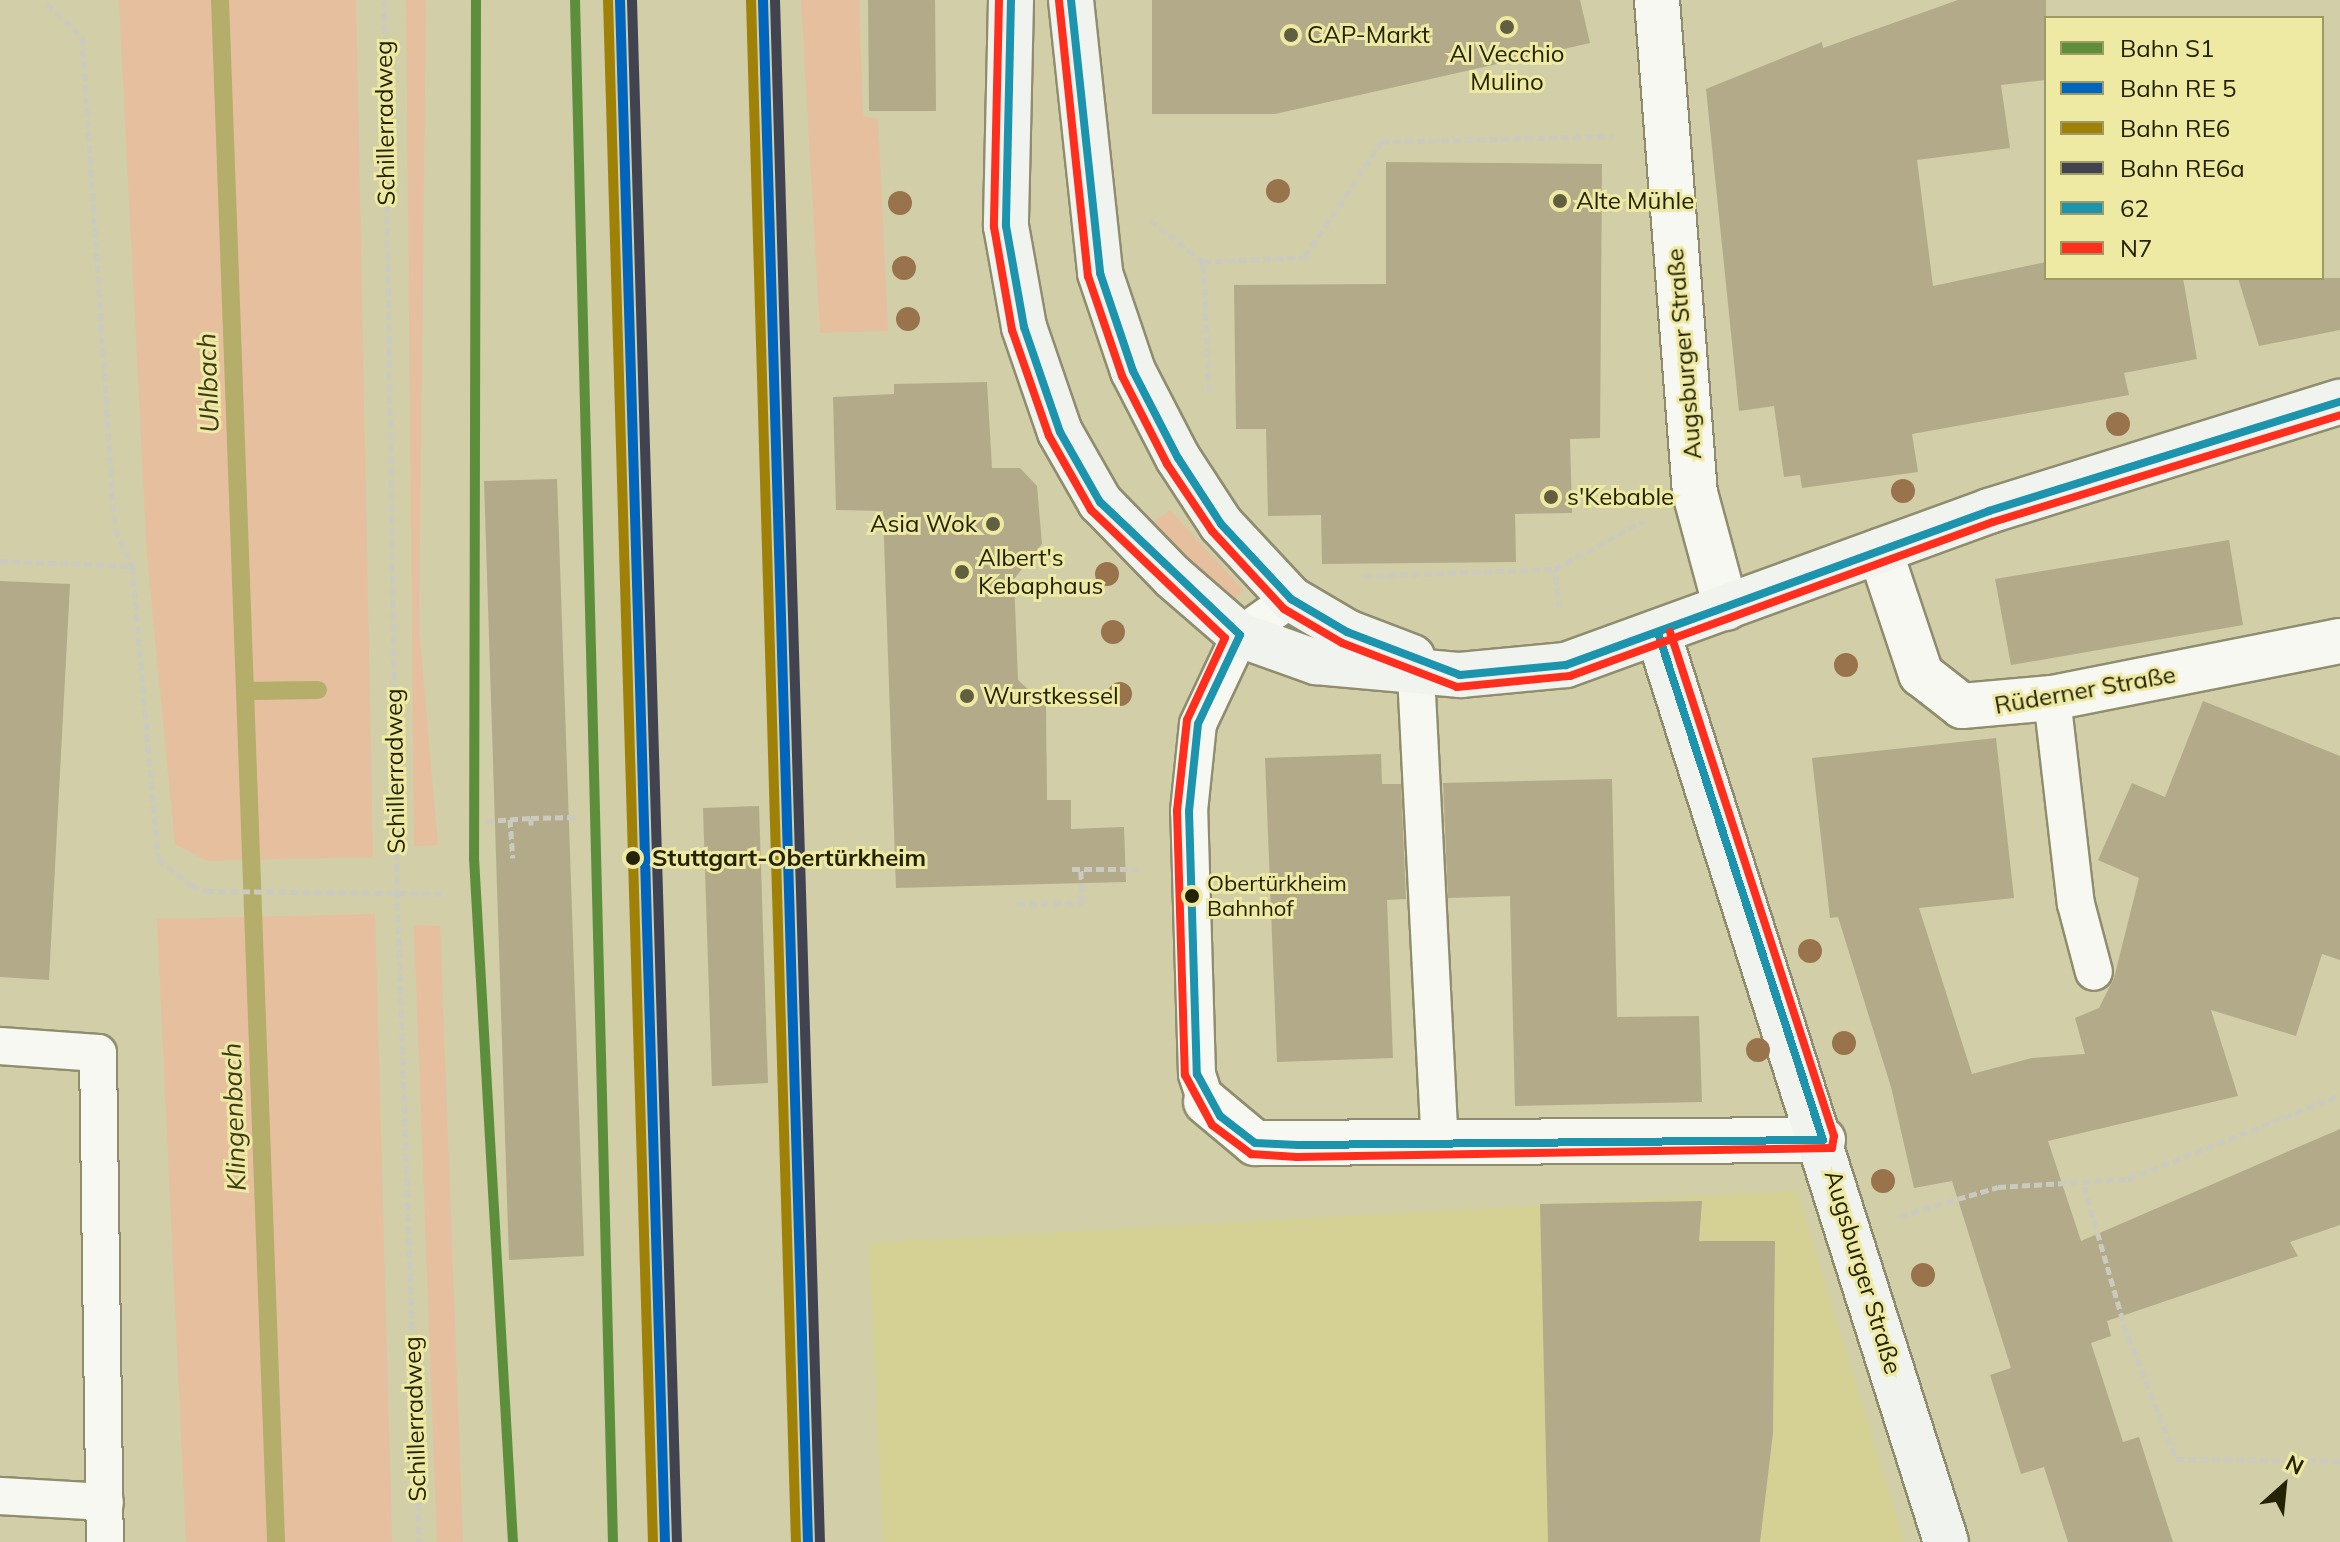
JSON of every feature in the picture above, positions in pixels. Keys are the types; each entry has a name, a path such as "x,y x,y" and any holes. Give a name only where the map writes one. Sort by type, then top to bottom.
{"street":[{"path":"1011,0 1006,226 1024,327 1060,432 1100,502 1240,635 1316,662 1416,674 1460,675 1566,665 1659,636 1880,551 2340,402"},
{"path":"1071,0 1100,273 1133,371 1178,458 1279,588 1347,632 1460,675"},
{"name":"Augsburger Straße","path":"1657,0 1695,493 1726,608"},
{"name":"Rüderner Straße","path":"1880,551 1915,661 1942,697 1991,708 2340,641"},
{"name":"Augsburger Straße","path":"1659,636 1823,1140 1946,1542"},
{"path":"1206,1102 1255,1143 1823,1140"}],"lane":[{"path":"1206,1102 1197,1074 1191,867 1198,724 1240,635 1279,588"},
{"path":"1416,674 1440,1144"},
{"path":"2052,698 2076,904 2094,972"},
{"path":"0,1046 98,1053 105,1542"},
{"path":"0,1496 105,1502"}],"path":[{"name":"Schillerradweg","path":"384,0 397,890 419,1542"},
{"path":"47,4 82,37 115,529 132,566 158,859 206,891 370,888 441,894"},
{"path":"1150,220 1203,262 1305,257 1381,142 1667,135"},
{"path":"1178,458 1211,439 1203,262"},
{"path":"1279,588 1555,569 1695,493"},
{"path":"0,561 132,566"},
{"path":"1555,569 1566,665"},
{"path":"486,821 576,817"},
{"path":"510,819 513,858"},
{"path":"1072,869 1191,867"},
{"path":"1017,904 1082,903 1081,870"},
{"path":"1849,1231 1998,1187 2084,1186 2128,1179 2274,1115 2340,1095"},
{"path":"2084,1186 2128,1337 2176,1459 2340,1461"}],"shaded area":[{"path":"119,0 356,0 373,857 207,861 175,844 147,556"},
{"path":"406,0 426,0 419,628 438,845 414,846"},
{"path":"801,0 859,0 863,116 878,119 888,331 820,333"},
{"path":"1170,510 1243,590 1233,602 1150,525"},
{"path":"375,914 392,1542 186,1542 157,919"},
{"path":"414,925 440,926 463,1542 437,1542"},
{"path":"1797,1191 1904,1542 883,1542 869,1243"}],"building":[{"path":"868,0 935,0 936,111 869,111"},
{"path":"1152,0 1580,0 1590,43 1275,114 1152,114"},
{"path":"1958,0 2046,0 2044,80 2001,85 2010,148 1917,160 1933,286 2044,262 2044,280 2183,280 2197,359 2124,373 2129,395 1912,434 1918,472 1802,488 1800,475 1784,477 1774,406 1739,411 1706,89 1822,42 1823,48"},
{"path":"1386,162 1602,164 1600,438 1570,439 1572,513 1515,514 1516,562 1322,564 1321,515 1268,516 1266,429 1236,429 1234,285 1386,284"},
{"path":"2340,278 2340,330 2259,346 2239,280"},
{"path":"987,382 992,468 1020,468 1037,486 1042,544 1014,579 1018,680 1046,706 1047,800 1071,800 1071,829 1124,827 1126,882 896,888 883,511 836,510 833,397 894,394 894,384"},
{"path":"557,479 584,1256 509,1260 484,481"},
{"path":"2229,540 2243,625 2011,665 1995,579"},
{"path":"0,581 70,584 49,980 0,977"},
{"path":"2203,701 2340,756 2340,960 2322,954 2296,1036 2211,1010 2238,1096 2048,1141 2081,1241 2340,1129 2340,1225 2290,1242 2298,1256 2107,1321 2111,1336 2091,1343 2123,1442 2139,1437 2173,1542 2068,1542 2044,1467 2021,1474 1990,1375 2011,1368 1952,1181 1914,1188 1891,1087 1838,917 1830,918 1812,758 1996,738 2014,898 1919,908 1972,1074 2032,1058 2085,1054 2075,1018 2099,1008 2114,978 2139,878 2098,860 2132,783 2165,797"},
{"path":"1381,754 1382,784 1401,784 1406,899 1387,900 1393,1058 1277,1062 1265,758"},
{"path":"1612,779 1617,1017 1699,1016 1702,1102 1515,1106 1510,896 1448,898 1443,783"},
{"path":"759,806 768,1083 712,1086 703,808"},
{"path":"1702,1201 1699,1241 1775,1241 1773,1433 1760,1542 1548,1542 1540,1204"}],"waterway":[{"name":"Uhlbach","path":"220,0 245,691 318,690"},
{"name":"Klingenbach","path":"245,691 276,1542"}],"rail line":[{"name":"S1","path":"476,0 474,858 513,1542"},
{"name":"S1","path":"575,0 613,1542"},
{"name":"RE6","path":"608,0 653,1542"},
{"name":"RE6a","path":"632,0 677,1542"},
{"name":"RE6","path":"751,0 796,1542"},
{"name":"RE6a","path":"775,0 820,1542"}],"transit line":[{"path":"620,0 665,1542"},
{"path":"763,0 808,1542"},
{"name":"N7","path":"999,0 994,227 1012,330 1049,436 1091,510 1225,638 1187,720 1177,811 1185,1075 1212,1125 1251,1154 1297,1157 1832,1148 1834,1136 1670,632"},
{"name":"62","path":"1011,0 1006,226 1024,327 1060,432 1100,502 1240,635 1198,724 1189,811 1197,1074 1220,1116 1255,1143 1298,1145 1823,1140 1659,636"},
{"name":"62","path":"1071,0 1100,273 1133,371 1178,458 1221,524 1291,599 1347,632 1460,675 1566,665 1989,511 2340,402"},
{"name":"N7","path":"1059,1 1088,276 1122,376 1167,464 1212,531 1284,609 1342,643 1457,687 1570,676 1993,522 2340,415"}],"place":[{"name":"Al Vecchio Mulino","path":"1507,27"},
{"name":"CAP-Markt","path":"1291,35"},
{"name":"Alte Mühle","path":"1560,201"},
{"name":"s'Kebable","path":"1551,497"},
{"name":"Asia Wok","path":"993,524"},
{"name":"Albert's Kebaphaus","path":"962,572"},
{"name":"Wurstkessel","path":"967,696"},
{"name":"Stuttgart-Obertürkheim","path":"633,858"},
{"name":"Obertürkheim Bahnhof","path":"1192,896"}]}
